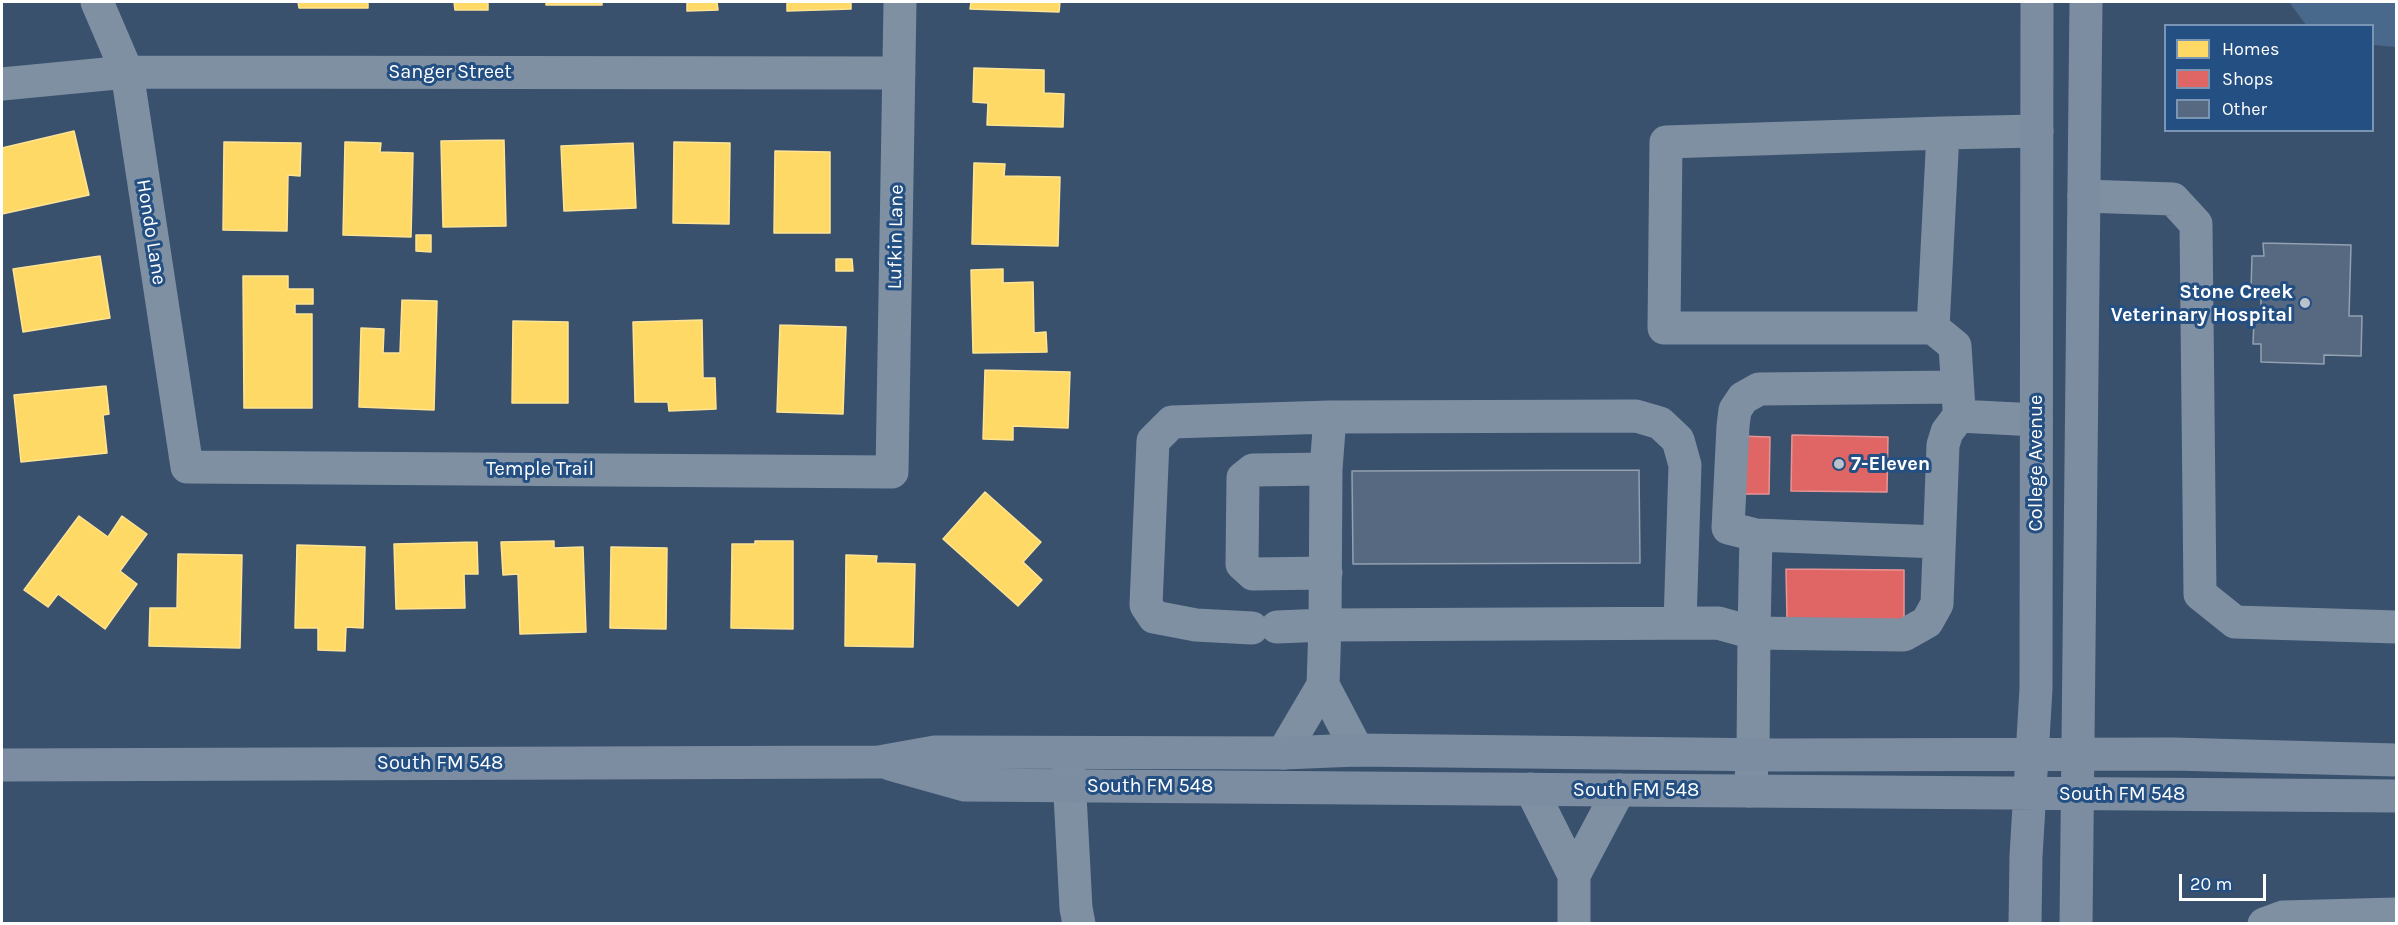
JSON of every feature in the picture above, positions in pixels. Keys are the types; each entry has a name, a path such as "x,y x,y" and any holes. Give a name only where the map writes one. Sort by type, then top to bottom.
{"main road":[{"name":"College Avenue","path":"2025,924 2036,688 2037,2"},
{"path":"2076,924 2086,2"},
{"name":"South FM 548","path":"2,765 879,762 935,752 1283,753 1357,750 2077,754 2397,760"},
{"name":"South FM 548","path":"879,762 965,785 2397,796"}],"street":[{"name":"Hondo Lane","path":"97,2 127,72 188,467"},
{"name":"Lufkin Lane","path":"892,472 900,2"},
{"name":"Sanger Street","path":"2,84 127,72 899,73"},
{"path":"1680,623 1685,465 1678,440 1660,423 1636,416 1330,417 1172,422 1153,441 1146,604 1154,617 1196,625 1264,628 1326,625 1680,623 1718,624 1754,633 1904,634 1927,622 1937,604 1943,445 1958,402 1955,346 1934,328 1664,328 1666,142 2037,131"},
{"path":"1934,328 1943,133"},
{"path":"2084,196 2173,199 2196,224 2200,594 2235,621 2397,627"},
{"path":"1939,542 1756,534 1728,528 1733,426 1735,410 1743,398 1759,389 1958,402 2036,420"},
{"path":"1283,753 1323,685 1326,625 1326,469 1330,417"},
{"name":"Temple Trail","path":"188,467 892,472"},
{"path":"1326,469 1253,470 1243,478 1242,564 1253,574 1326,573"},
{"path":"1750,791 1753,754 1756,534"},
{"path":"1323,685 1357,750"},
{"path":"1068,752 1076,908 1079,924"},
{"path":"1531,789 1574,875 1574,924"},
{"path":"1574,875 1619,790"},
{"path":"2264,924 2283,917 2397,914"}],"water":[{"path":"2289,2 2396,2 2396,47 2374,45 2374,24 2305,24"}],"building: Homes":[{"path":"298,2 368,2 368,8 299,8"},
{"path":"454,2 488,2 488,10 455,10"},
{"path":"546,2 602,2 602,5 546,5"},
{"path":"687,2 717,2 718,10 687,11"},
{"path":"787,2 851,2 851,9 787,11"},
{"path":"971,2 1060,2 1059,12 970,9"},
{"path":"974,68 1044,70 1044,93 1064,94 1063,127 987,125 988,103 973,102"},
{"path":"74,131 89,195 2,214 2,148"},
{"path":"504,140 506,226 443,227 441,141"},
{"path":"224,142 301,143 300,176 288,175 287,231 223,230"},
{"path":"345,142 381,143 380,152 413,153 411,237 343,235"},
{"path":"674,142 730,143 729,224 673,223"},
{"path":"633,143 636,208 564,211 561,146"},
{"path":"775,151 830,152 830,233 774,233"},
{"path":"974,163 1005,164 1004,176 1060,177 1058,246 972,244"},
{"path":"416,235 431,235 431,252 416,251"},
{"path":"100,256 110,318 23,332 13,269"},
{"path":"836,259 852,259 853,271 836,271"},
{"path":"1003,269 1003,283 1033,282 1034,333 1046,332 1047,352 973,353 971,270"},
{"path":"243,276 288,276 288,289 313,289 313,304 295,304 295,314 312,314 312,408 244,408"},
{"path":"402,300 437,301 434,410 359,407 361,328 384,329 383,353 400,353"},
{"path":"702,320 703,378 715,378 716,409 669,411 668,402 635,402 633,322"},
{"path":"513,321 568,322 568,403 512,403"},
{"path":"780,325 846,327 843,414 777,412"},
{"path":"985,370 1070,372 1068,428 1013,426 1013,440 983,439"},
{"path":"106,386 109,414 103,415 107,453 21,462 14,395"},
{"path":"985,492 1041,542 1023,562 1042,580 1018,606 943,539"},
{"path":"79,516 108,537 122,516 147,534 120,571 137,584 105,629 58,594 48,607 24,590"},
{"path":"554,541 554,548 583,547 586,632 520,634 518,574 503,575 501,542"},
{"path":"755,541 793,541 793,629 731,628 732,544 755,544"},
{"path":"477,542 478,574 464,574 465,608 396,609 394,544"},
{"path":"297,545 365,547 363,628 346,627 345,651 318,650 318,628 295,628"},
{"path":"611,547 667,548 666,629 610,628"},
{"path":"178,554 242,555 240,648 149,646 150,608 177,608"},
{"path":"846,555 877,556 876,563 915,564 913,647 845,646"}],"building: Shops":[{"name":"7-Eleven","path":"1792,435 1888,437 1887,492 1791,491"},
{"path":"1739,436 1770,437 1769,494 1738,494"},
{"path":"1786,569 1904,570 1904,621 1787,620"}],"building: Other":[{"name":"Stone Creek Veterinary Hospital","path":"2263,243 2351,245 2349,316 2362,316 2361,356 2324,355 2324,364 2261,362 2261,344 2253,344 2254,320 2261,320 2261,289 2251,289 2252,256 2264,256"},
{"path":"1639,470 1640,563 1353,564 1352,471"}],"place":[{"name":"Stone Creek Veterinary Hospital","path":"2305,303"},
{"name":"7-Eleven","path":"1839,464"}]}
